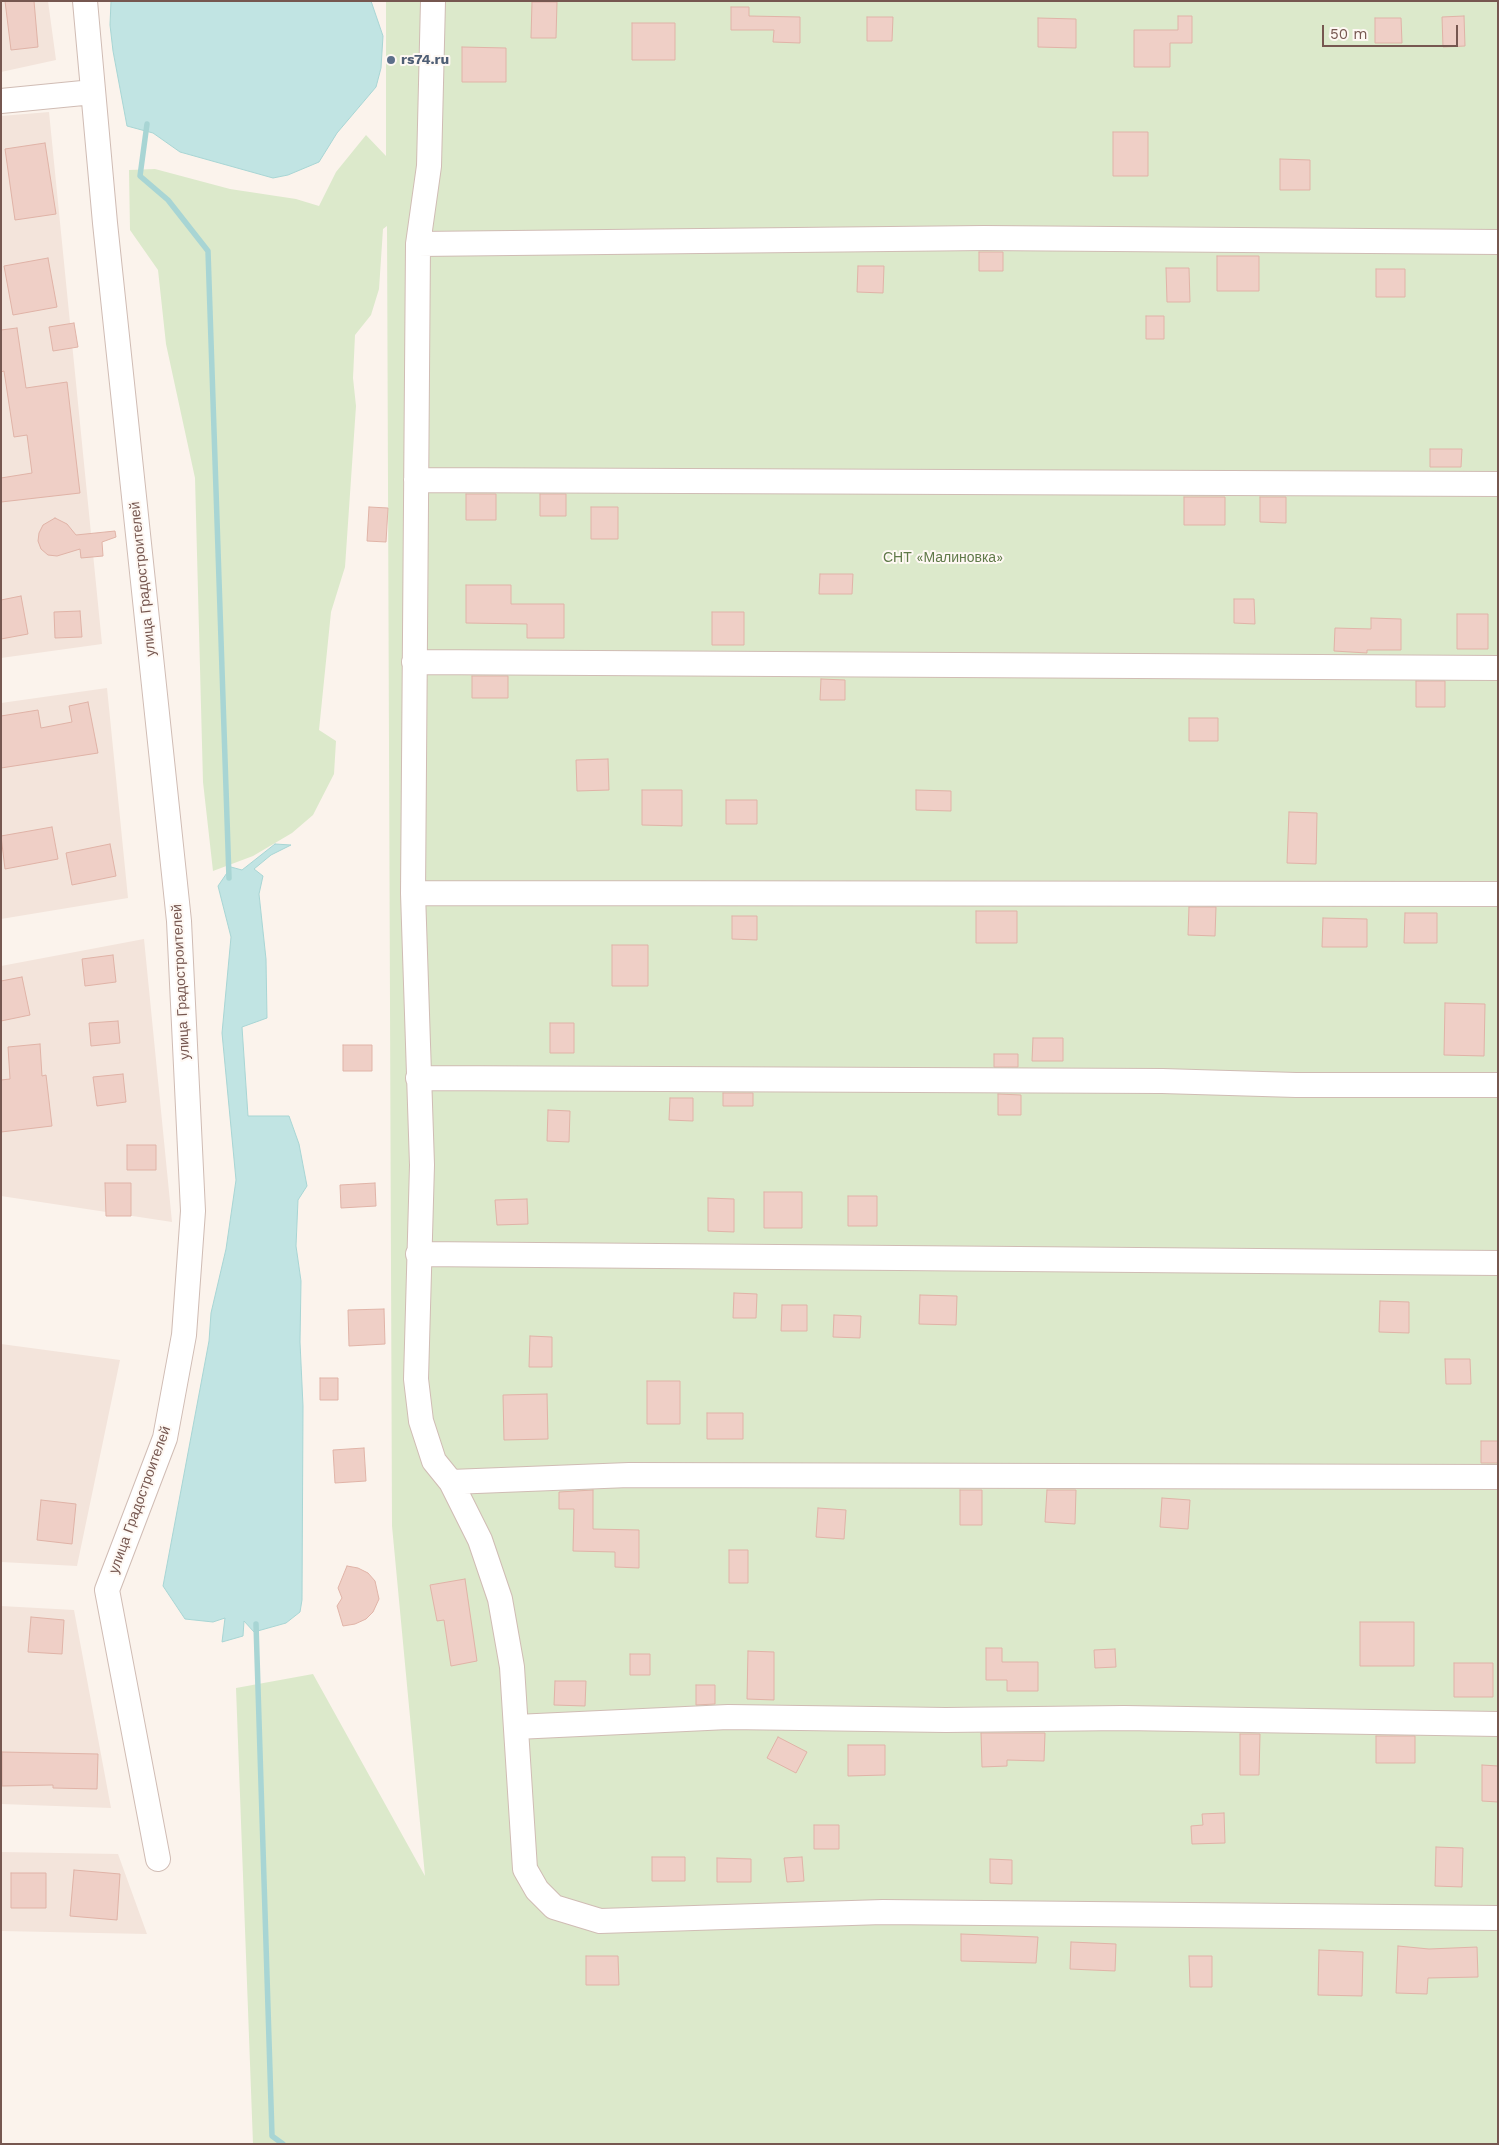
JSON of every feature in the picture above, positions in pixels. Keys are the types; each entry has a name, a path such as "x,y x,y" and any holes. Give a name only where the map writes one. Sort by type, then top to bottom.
{"street":[{"name":"улица Градостроителей","path":"85,1 179,921 193,1211 184,1335 165,1438 107,1590 158,1858"},
{"path":"433,1 429,166 418,244 414,893 422,1165 418,1254 416,1379 421,1422 434,1461 451,1482 480,1540 500,1599 512,1667 525,1869 537,1890 554,1907 600,1921 883,1912 1498,1918"},
{"path":"1,101 93,92"},
{"path":"418,244 984,238 1498,242"},
{"path":"416,480 1498,484"},
{"path":"414,662 1498,668"},
{"path":"414,893 1498,894"},
{"path":"418,1078 1162,1080 1296,1085 1498,1085"},
{"path":"418,1254 1498,1263"},
{"path":"451,1482 629,1474 1498,1477"},
{"path":"516,1727 728,1718 946,1720 1124,1718 1498,1724"}],"shaded area":[{"path":"1,1 48,1 56,60 1,72"},
{"path":"49,112 102,644 1,658 1,116"},
{"path":"107,688 128,898 1,919 1,703"},
{"path":"144,939 172,1222 1,1196 1,966"},
{"path":"1,1344 120,1360 77,1566 1,1562"},
{"path":"1,1606 74,1610 111,1808 1,1804"},
{"path":"1,1852 118,1854 147,1934 1,1931"}],"green space":[{"name":"СНТ «Малиновка»","path":"386,1 1498,1 1498,2144 253,2144 236,1688 313,1674 425,1876 392,1526 387,226 383,229 379,289 371,315 355,335 353,378 356,406 345,567 331,612 319,730 336,741 334,774 313,815 292,833 253,856 213,871 203,782 195,478 166,344 158,270 130,230 129,170 155,169 230,189 296,199 319,206 336,172 366,135 386,156"}],"water":[{"path":"111,1 371,1 383,36 381,68 376,87 337,133 319,162 288,175 273,178 180,152 153,133 127,126 113,51 110,25"},
{"path":"275,844 291,845 271,855 254,869 263,876 259,894 266,959 267,1018 242,1027 248,1116 289,1116 299,1144 307,1186 298,1200 296,1246 301,1281 300,1342 303,1406 302,1600 300,1612 286,1623 254,1632 244,1621 243,1636 222,1642 225,1618 213,1622 185,1619 163,1586 209,1341 211,1313 226,1249 236,1180 222,1033 231,937 218,886 231,867 242,870"}],"building":[{"path":"5,1 34,1 38,47 11,50"},
{"path":"532,2 557,2 556,38 531,38"},
{"path":"731,7 749,7 749,16 800,17 800,43 773,42 774,30 731,30"},
{"path":"1178,16 1192,16 1192,43 1170,43 1170,67 1134,67 1134,30 1178,30"},
{"path":"1464,16 1465,46 1443,47 1442,17"},
{"path":"867,17 893,17 892,41 867,41"},
{"path":"1038,18 1076,19 1076,48 1038,47"},
{"path":"1375,18 1401,18 1402,43 1375,43"},
{"path":"632,23 675,23 675,60 632,60"},
{"path":"462,47 506,48 506,82 462,82"},
{"path":"1113,132 1148,132 1148,176 1113,176"},
{"path":"45,143 56,214 15,220 5,149"},
{"path":"1280,159 1310,160 1310,190 1280,190"},
{"path":"979,252 1003,252 1003,271 979,271"},
{"path":"1217,256 1259,256 1259,291 1217,291"},
{"path":"48,258 57,307 13,315 4,266"},
{"path":"858,266 884,266 883,293 857,292"},
{"path":"1166,268 1189,268 1190,302 1167,302"},
{"path":"1376,269 1405,269 1405,297 1376,297"},
{"path":"1146,316 1164,316 1164,339 1146,339"},
{"path":"74,323 78,347 53,351 49,327"},
{"path":"17,328 26,388 67,382 80,493 1,502 1,478 32,473 27,435 14,437 4,371 1,372 1,330"},
{"path":"1430,449 1462,449 1461,467 1430,467"},
{"path":"466,494 496,494 496,520 466,520"},
{"path":"540,494 566,494 566,516 540,516"},
{"path":"1184,497 1225,497 1225,525 1184,525"},
{"path":"1260,497 1286,497 1286,523 1260,522"},
{"path":"369,507 388,508 386,542 367,541"},
{"path":"591,507 618,507 618,539 591,539"},
{"path":"55,518 67,524 76,535 115,531 116,537 102,542 103,556 81,558 80,549 57,556 48,555 41,549 38,541 39,533 43,525"},
{"path":"820,574 853,574 852,594 819,594"},
{"path":"466,585 511,585 511,604 564,604 564,638 527,638 527,624 466,623"},
{"path":"21,596 28,634 1,639 1,600"},
{"path":"1234,599 1254,599 1255,624 1234,623"},
{"path":"80,611 82,637 55,638 54,612"},
{"path":"712,612 744,612 744,645 712,645"},
{"path":"1457,614 1488,614 1488,649 1457,649"},
{"path":"1371,618 1401,619 1401,650 1367,650 1367,653 1334,651 1335,628 1371,629"},
{"path":"472,676 508,676 508,698 472,698"},
{"path":"821,679 845,680 845,700 820,700"},
{"path":"1416,681 1445,681 1445,707 1416,707"},
{"path":"88,702 98,753 1,768 1,716 38,710 41,728 72,722 69,706"},
{"path":"1189,718 1218,718 1218,741 1189,741"},
{"path":"608,759 609,790 577,791 576,760"},
{"path":"642,790 682,790 682,826 642,825"},
{"path":"916,790 951,791 951,811 916,810"},
{"path":"726,800 757,800 757,824 726,824"},
{"path":"1289,812 1317,813 1316,864 1287,863"},
{"path":"52,827 58,859 5,869 1,836"},
{"path":"110,844 116,876 72,885 66,853"},
{"path":"1189,907 1216,907 1215,936 1188,935"},
{"path":"976,911 1017,911 1017,943 976,943"},
{"path":"1405,913 1437,913 1437,943 1404,943"},
{"path":"732,916 757,916 757,940 732,939"},
{"path":"1323,918 1367,919 1367,947 1322,947"},
{"path":"612,945 648,945 648,986 612,986"},
{"path":"113,955 116,982 85,986 82,959"},
{"path":"22,977 30,1015 1,1021 1,981"},
{"path":"1445,1003 1485,1004 1484,1056 1444,1055"},
{"path":"118,1021 120,1043 91,1046 89,1023"},
{"path":"550,1023 574,1023 574,1053 550,1053"},
{"path":"1033,1038 1063,1038 1063,1061 1032,1061"},
{"path":"40,1044 42,1076 46,1075 52,1126 1,1132 1,1080 10,1079 8,1047"},
{"path":"343,1045 372,1045 372,1071 343,1071"},
{"path":"994,1054 1018,1054 1018,1067 994,1067"},
{"path":"123,1074 126,1102 97,1106 93,1077"},
{"path":"723,1093 753,1093 753,1106 723,1106"},
{"path":"998,1094 1021,1095 1021,1115 998,1115"},
{"path":"670,1098 693,1098 693,1121 669,1120"},
{"path":"548,1110 570,1111 569,1142 547,1141"},
{"path":"127,1145 156,1145 156,1170 127,1170"},
{"path":"105,1183 131,1183 131,1216 106,1216"},
{"path":"375,1183 376,1206 341,1208 340,1185"},
{"path":"764,1192 802,1192 802,1228 764,1228"},
{"path":"848,1196 877,1196 877,1226 848,1226"},
{"path":"708,1198 734,1199 734,1232 708,1231"},
{"path":"527,1199 528,1224 497,1225 495,1200"},
{"path":"734,1293 757,1294 756,1318 733,1318"},
{"path":"920,1295 957,1296 956,1325 919,1324"},
{"path":"1380,1301 1409,1302 1409,1333 1379,1332"},
{"path":"782,1305 807,1305 807,1331 781,1331"},
{"path":"384,1309 385,1344 349,1346 348,1310"},
{"path":"834,1315 861,1316 860,1338 833,1337"},
{"path":"530,1336 552,1337 552,1367 529,1367"},
{"path":"1445,1359 1470,1359 1471,1384 1446,1384"},
{"path":"320,1378 338,1378 338,1400 320,1400"},
{"path":"647,1381 680,1381 680,1424 647,1424"},
{"path":"547,1394 548,1439 504,1440 503,1395"},
{"path":"707,1413 743,1413 743,1439 707,1439"},
{"path":"1481,1441 1498,1441 1498,1463 1481,1463"},
{"path":"364,1448 366,1481 335,1483 333,1450"},
{"path":"593,1490 593,1529 639,1530 639,1568 615,1567 615,1552 573,1551 574,1509 559,1509 559,1492"},
{"path":"960,1490 982,1490 982,1525 960,1525"},
{"path":"1047,1490 1076,1490 1075,1524 1045,1522"},
{"path":"1162,1498 1190,1500 1188,1529 1160,1527"},
{"path":"41,1500 76,1504 72,1544 37,1540"},
{"path":"818,1508 846,1510 844,1539 816,1537"},
{"path":"729,1550 748,1550 748,1583 729,1583"},
{"path":"347,1566 358,1568 368,1573 375,1581 379,1599 373,1612 366,1619 355,1624 343,1626 337,1606 342,1598 338,1588"},
{"path":"465,1579 477,1661 451,1666 444,1620 437,1621 430,1585"},
{"path":"31,1617 64,1620 62,1654 28,1652"},
{"path":"1360,1622 1414,1622 1414,1666 1360,1666"},
{"path":"986,1648 1002,1648 1002,1662 1038,1662 1038,1691 1007,1691 1007,1680 986,1680"},
{"path":"1115,1649 1116,1667 1095,1668 1094,1650"},
{"path":"748,1651 774,1652 774,1700 747,1699"},
{"path":"630,1654 650,1654 650,1675 630,1675"},
{"path":"1454,1663 1493,1663 1493,1697 1454,1697"},
{"path":"555,1681 586,1681 585,1706 554,1705"},
{"path":"696,1685 715,1685 715,1704 696,1705"},
{"path":"981,1733 1045,1733 1044,1761 1007,1760 1007,1766 982,1767"},
{"path":"1240,1734 1260,1734 1259,1775 1240,1775"},
{"path":"1376,1736 1415,1736 1415,1763 1376,1763"},
{"path":"778,1737 807,1752 796,1773 767,1758"},
{"path":"848,1745 885,1745 885,1775 848,1776"},
{"path":"2,1752 98,1754 97,1789 53,1788 53,1785 2,1786"},
{"path":"1482,1765 1498,1766 1498,1802 1482,1801"},
{"path":"1224,1813 1225,1843 1192,1844 1191,1826 1203,1825 1202,1814"},
{"path":"814,1825 839,1825 839,1849 814,1849"},
{"path":"1436,1847 1463,1848 1462,1887 1435,1886"},
{"path":"652,1857 685,1857 685,1881 652,1881"},
{"path":"802,1857 804,1881 787,1882 784,1858"},
{"path":"717,1858 751,1859 751,1882 717,1882"},
{"path":"990,1859 1012,1860 1012,1884 990,1883"},
{"path":"74,1870 120,1874 117,1920 70,1916"},
{"path":"11,1873 46,1873 46,1908 11,1908"},
{"path":"961,1934 1038,1937 1036,1963 961,1961"},
{"path":"1071,1942 1116,1944 1115,1971 1070,1969"},
{"path":"1398,1946 1429,1949 1477,1947 1478,1977 1428,1978 1427,1994 1396,1993"},
{"path":"1319,1950 1363,1952 1362,1996 1318,1995"},
{"path":"586,1956 618,1956 619,1985 586,1985"},
{"path":"1189,1956 1212,1956 1212,1987 1190,1987"}],"waterway":[{"path":"147,124 140,176 168,200 208,251 229,878"},
{"path":"256,1624 272,2136 283,2144"}],"place":[{"name":"rs74.ru","path":"391,60"}]}
